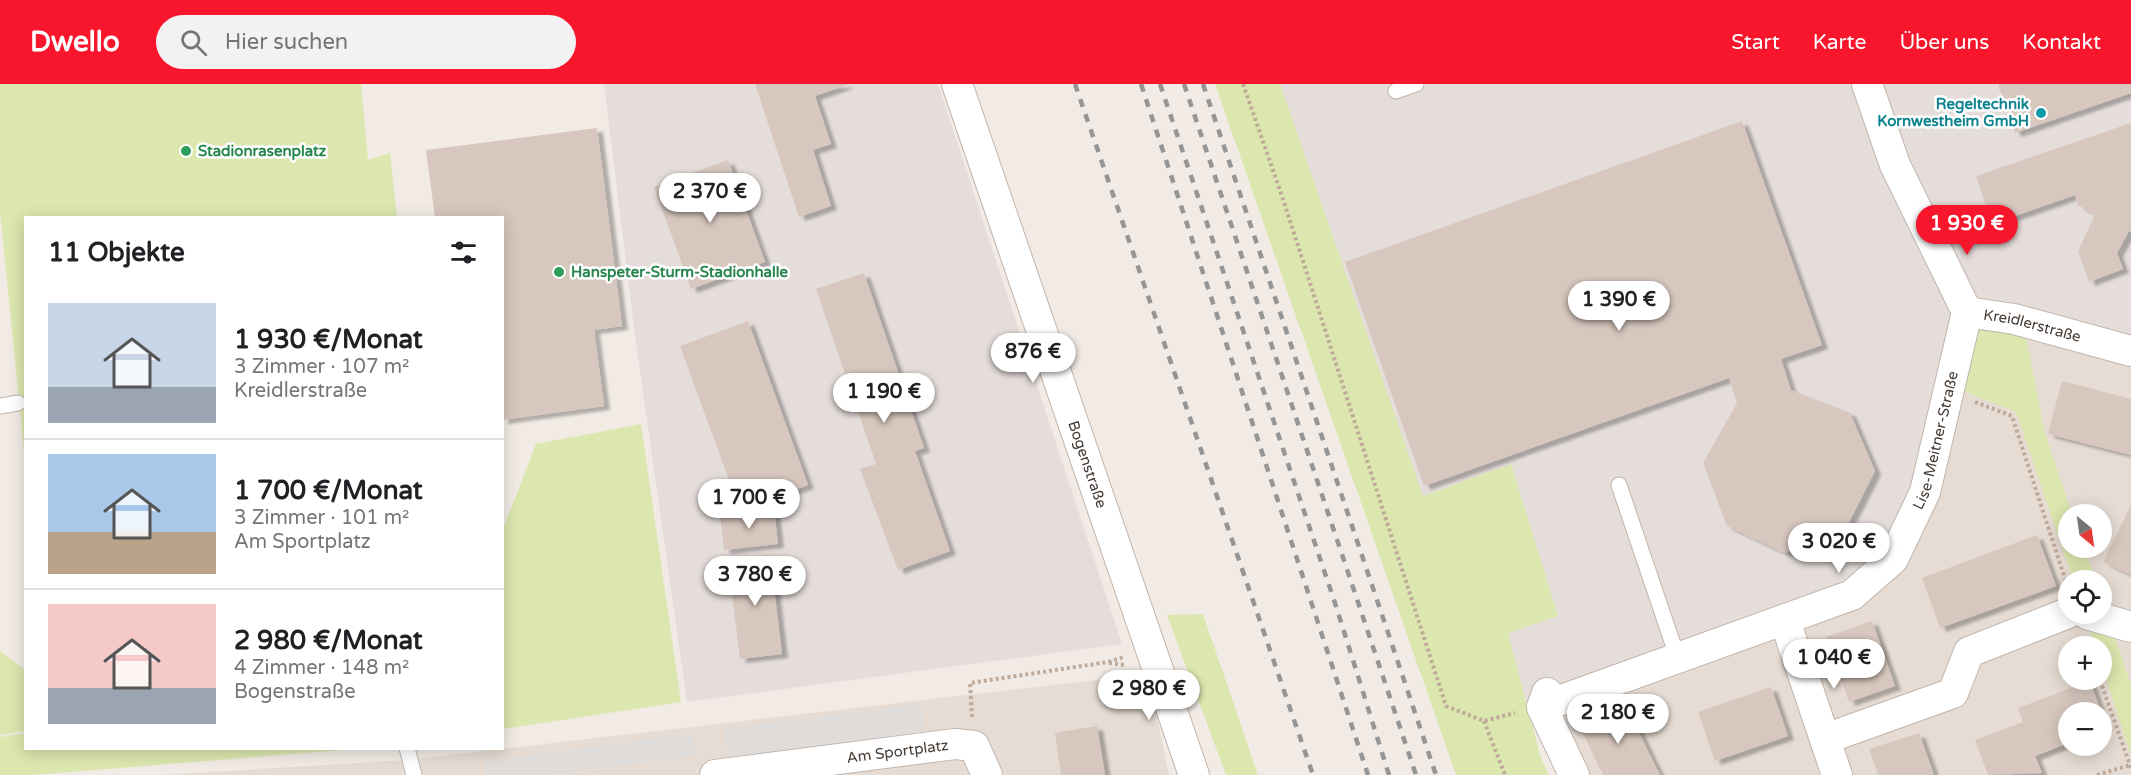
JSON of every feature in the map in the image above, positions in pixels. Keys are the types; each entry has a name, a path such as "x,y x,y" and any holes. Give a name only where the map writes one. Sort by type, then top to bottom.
{"street":[{"name":"Bogenstraße","path":"957,84 1194,775"},
{"name":"Kreidlerstraße","path":"1867,84 1895,165 1967,312 2014,319 2131,351"},
{"name":"Lise-Meitner-Straße","path":"1574,775 1545,700 1678,659 1852,595 1893,559 1925,492 1967,312"},
{"path":"1825,739 1953,693 1969,652 2058,617"},
{"path":"1785,621 1837,775"},
{"path":"2112,621 2131,627"},
{"name":"Am Sportplatz","path":"717,775 955,744 974,746 987,775"}],"lane":[{"path":"1396,91 1416,84"},
{"path":"0,406 18,404"},
{"path":"1619,485 1678,659"},
{"path":"408,750 414,775"}],"path":[{"path":"1243,84 1446,706 1484,720 1505,775"},
{"path":"1949,392 2012,416 2062,570"},
{"path":"970,683 1108,662 1151,651"},
{"path":"2097,775 2130,766 2103,690"}],"shaded area":[{"path":"604,84 938,84 1122,644 687,702 635,336"},
{"path":"1271,84 2131,84 2131,349 1967,312 1925,492 1852,595 1542,707 1476,709"},
{"path":"1967,312 2131,350 2131,775 1570,775 1542,707"},
{"path":"1148,674 1169,775 161,775 407,760"},
{"path":"921,704 926,737 729,761 723,729"},
{"path":"693,733 695,756 544,775 486,775 483,762"}],"green space":[{"name":"Stadionrasenplatz","path":"0,84 361,84 368,160 390,153 397,216 24,216 24,450 0,211"},
{"path":"1215,84 1280,84 1423,496 1511,464 1558,616 1508,633 1540,755 1549,775 1456,775"},
{"path":"1977,328 2026,337 2045,434 2069,504 2058,504 2058,536 2016,412 1961,390"},
{"path":"641,424 681,702 504,729 504,526 536,444"},
{"path":"2066,558 2087,558 2092,570 2070,570"},
{"path":"1203,614 1258,775 1226,775 1167,615"},
{"path":"2087,624 2110,624 2131,685 2131,756 2109,690 2112,690 2112,636 2092,636"},
{"path":"0,651 24,669 24,731 0,735"},
{"path":"24,733 24,750 342,750 33,775 0,775 0,737"}],"building":[{"path":"755,84 849,84 815,96 831,144 813,150 831,206 799,217"},
{"name":"Regeltechnik Kornwestheim GmbH","path":"1998,84 2131,84 2131,93 2015,133"},
{"path":"1742,121 1822,345 1781,359 1791,390 1850,413 1875,471 1844,532 1785,553 1727,526 1703,463 1737,403 1729,378 1424,486 1345,262"},
{"path":"2131,123 2131,232 2129,231 2117,253 2123,269 2089,282 2078,251 2095,215 2078,205 2075,195 1992,224 1976,176"},
{"name":"Hanspeter-Sturm-Stadionhalle","path":"597,128 622,326 594,330 604,406 504,420 504,216 435,216 426,150"},
{"path":"728,160 765,262 691,289 654,187"},
{"path":"864,273 924,448 915,451 950,551 898,570 860,469 876,464 816,289"},
{"path":"748,321 808,485 740,510 680,346"},
{"path":"2062,381 2131,399 2131,455 2048,434"},
{"path":"2131,505 2131,575 2103,562 2105,558 2112,558 2112,544"},
{"path":"774,510 778,544 724,550 720,516"},
{"path":"2037,535 2056,586 1940,628 1922,578"},
{"path":"770,555 782,654 740,659 728,560"},
{"path":"1872,621 1895,686 1849,702 1826,637"},
{"path":"1771,687 1788,736 1715,761 1698,712"},
{"path":"2066,690 2093,690 2097,702 2058,702 2058,747 2035,756 2042,773 1988,775 1975,740 2023,722 2018,708"},
{"path":"1626,704 1660,775 1603,775 1579,726"},
{"path":"1097,726 1105,775 1061,775 1055,733"},
{"path":"1919,733 1934,775 1878,775 1869,749"}],"railway":[{"path":"1075,84 1313,775"},
{"path":"1141,84 1368,775"},
{"path":"1160,84 1335,603 1389,775"},
{"path":"1184,84 1416,775"},
{"path":"1203,84 1436,775"}],"place":[{"name":"Regeltechnik Kornwestheim GmbH","path":"2041,113"},
{"name":"Stadionrasenplatz","path":"186,151"},
{"name":"Hanspeter-Sturm-Stadionhalle","path":"559,272"}]}
